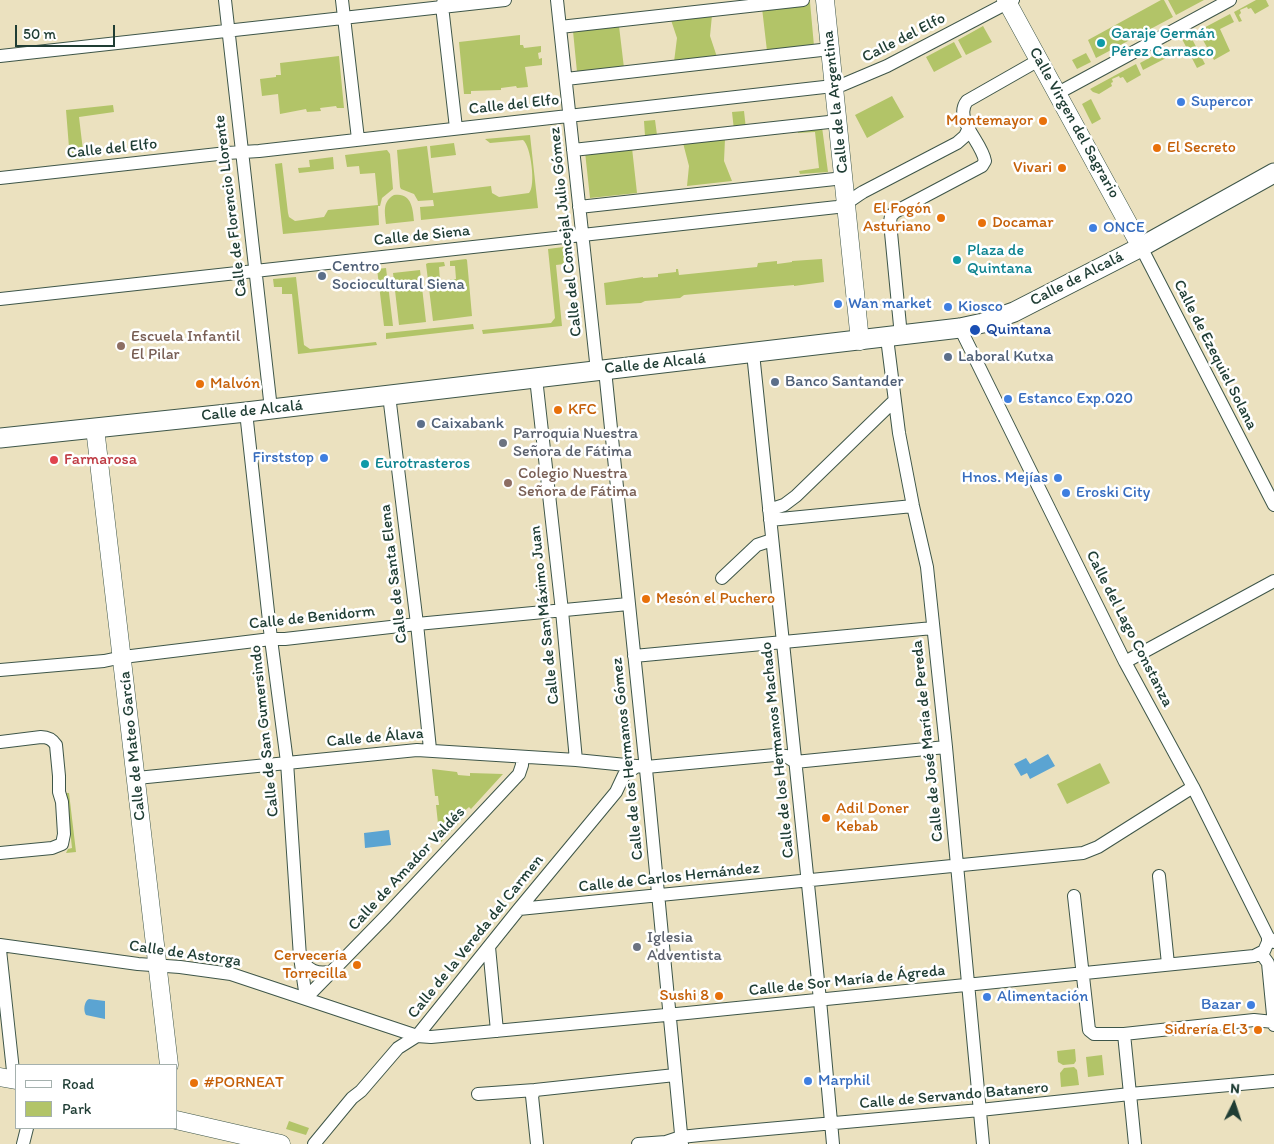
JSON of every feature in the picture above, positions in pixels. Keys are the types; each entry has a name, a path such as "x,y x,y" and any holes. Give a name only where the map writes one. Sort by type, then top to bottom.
{"main road":[{"name":"Calle de la Argentina","path":"826,0 848,204 860,341"},
{"name":"Calle Virgen del Sagrario","path":"1009,1 1140,247"},
{"name":"Calle de Alcalá","path":"0,438 246,412 960,328 983,323 1014,312 1140,247 1274,173"},
{"name":"Calle de Mateo García","path":"95,428 169,1064"},
{"path":"180,1119 281,1144"}],"street":[{"name":"Calle de Florencio Llorente","path":"225,0 271,409"},
{"path":"342,0 358,139"},
{"path":"0,56 344,18 443,3 505,0"},
{"name":"Calle del Concejal Julio Gómez","path":"557,0 582,235 601,370"},
{"path":"560,27 803,0"},
{"path":"1058,93 1230,0"},
{"name":"Calle del Elfo","path":"0,178 834,86 850,83 879,69 1009,1"},
{"path":"443,3 456,128"},
{"path":"566,79 830,49"},
{"path":"894,337 891,216 895,212 982,166 985,161 984,154 969,128 962,110 967,101 1039,60"},
{"path":"573,150 838,121"},
{"name":"Calle de la Argentina","path":"848,204 854,197 957,143 965,136 969,128"},
{"path":"579,207 844,178"},
{"name":"Calle de Siena","path":"0,299 848,204"},
{"name":"Calle de Ezequiel Solana","path":"1140,247 1274,505"},
{"name":"Calle del Lago Constanza","path":"960,328 1126,662 1193,787 1271,940"},
{"name":"Calle de José María de Pereda","path":"894,337 894,401 913,506 925,556 946,747 983,1144"},
{"name":"Calle de los Hermanos Machado","path":"753,353 820,1000 832,1144"},
{"name":"Calle de los Hermanos Gómez","path":"601,370 634,656 641,766 659,895 681,1140"},
{"name":"Calle de San Máximo Juan","path":"536,378 562,610 576,760"},
{"name":"Calle de Santa Elena","path":"389,395 417,624 430,750"},
{"path":"769,515 796,496 894,401"},
{"name":"Calle de San Gumersindo","path":"246,412 287,762 300,956 306,998"},
{"path":"769,515 913,506"},
{"path":"722,578 757,545 772,540"},
{"path":"1126,662 1274,581"},
{"name":"Calle de Benidorm","path":"0,670 104,661 122,657 271,638 285,639 417,624 628,604"},
{"path":"634,656 933,628"},
{"path":"0,742 47,737 54,742 56,745 64,834 62,844 52,848 0,854"},
{"path":"795,762 946,747"},
{"name":"Calle de Álava","path":"136,778 287,762 430,750 641,766 775,755 786,756 795,762"},
{"name":"Calle de Amador Valdés","path":"306,998 519,774 522,757"},
{"name":"Calle de la Vereda del Carmen","path":"314,1144 352,1098 361,1091 398,1048 417,1036 616,792 624,775 630,770 641,766"},
{"name":"Calle de Carlos Hernández","path":"519,909 1083,853 1098,847 1193,787"},
{"path":"1159,876 1168,964"},
{"path":"1074,896 1089,1024 1091,1032 1097,1036 1254,1020 1274,1023 1268,962 1266,958 1259,954 1271,940"},
{"name":"Calle de Astorga","path":"0,945 231,974 417,1036"},
{"path":"489,947 497,1031"},
{"path":"0,950 10,1079"},
{"name":"Calle de Sor María de Ágreda","path":"417,1036 438,1037 820,1000 1259,954"},
{"path":"300,956 304,964 314,972 324,973 333,971"},
{"path":"1124,1034 1135,1144"},
{"path":"478,1094 535,1090 675,1074"},
{"name":"Calle de Servando Batanero","path":"638,1144 830,1122 850,1122 980,1110 1274,1080"},
{"path":"535,1090 532,1096 537,1144"},
{"path":"23,1144 27,1129"}],"green space":[{"path":"1164,0 1173,17 1096,58 1088,40"},
{"path":"1168,0 1204,0 1176,15"},
{"path":"1256,0 1266,0 1269,6 1255,14 1251,8 1248,9 1247,7 1240,10 1241,13 1239,15 1242,21 1239,22 1234,12"},
{"path":"810,2 814,46 767,51 762,8"},
{"path":"1230,14 1234,22 1220,29 1230,51 1214,60 1198,31"},
{"path":"712,15 710,36 717,57 674,62 677,38 671,20"},
{"path":"619,26 624,68 577,72 573,31"},
{"path":"983,26 992,42 966,55 958,40"},
{"path":"520,35 520,45 523,45 524,48 541,46 541,52 538,53 539,59 542,58 542,65 525,67 528,87 517,88 516,86 501,88 501,90 471,91 471,94 464,94 459,42"},
{"path":"1190,35 1205,64 1197,68 1182,39"},
{"path":"954,42 962,57 934,72 926,57"},
{"path":"1164,50 1168,57 1143,70 1140,63"},
{"path":"1086,53 1091,62 1077,69 1072,60"},
{"path":"339,56 344,108 337,108 336,106 320,108 321,111 307,112 306,109 280,114 278,94 262,96 260,79 281,75 280,63"},
{"path":"1136,64 1141,75 1127,83 1123,77 1120,78 1119,76 1112,79 1112,86 1099,94 1090,89"},
{"path":"892,96 904,117 867,138 855,115"},
{"path":"1091,99 1101,119 1092,124 1082,104"},
{"path":"113,105 114,112 79,117 84,159 70,160 66,110"},
{"path":"744,111 746,129 734,130 732,112"},
{"path":"655,120 657,135 645,136 644,121"},
{"path":"822,127 828,172 800,174 799,171 819,168 815,132 798,133 797,129"},
{"path":"530,135 538,208 421,220 420,207 434,206 433,200 418,201 414,194 400,187 397,150 427,146 433,193 491,186 492,193 499,197 529,193 532,183 532,166 526,144 523,140 490,143 485,139"},
{"path":"725,139 724,161 732,181 687,186 689,166 683,143"},
{"path":"454,143 456,155 431,158 430,146"},
{"path":"632,148 637,193 590,198 585,152"},
{"path":"387,150 390,154 393,189 382,198 380,206 378,206 379,225 283,234 275,164 282,163 288,213 289,217 295,221 324,217 328,210 378,205 375,173 360,174 359,166 347,167 345,155"},
{"path":"333,157 334,169 299,173 298,168 310,167 309,160"},
{"path":"394,195 408,198 412,206 414,221 386,224 386,204"},
{"path":"571,246 573,263 556,265 562,326 483,334 482,330 551,323 555,318 548,249"},
{"path":"466,259 472,316 433,321 426,264 444,262 445,266 439,267 440,281 456,279 455,266 450,266 450,261"},
{"path":"822,259 824,282 684,295 680,298 641,303 606,305 604,283 643,277 658,277 658,274 676,272 676,269 678,269 679,275 757,267 758,263 777,261 777,264"},
{"path":"386,268 393,326 384,326 377,269"},
{"path":"420,270 426,322 399,325 393,273"},
{"path":"296,277 304,345 310,349 376,342 377,345 298,354 292,294 282,294 282,287 274,287 273,279"},
{"path":"473,324 474,329 386,339 386,333"},
{"path":"1100,763 1110,783 1067,804 1057,784"},
{"path":"432,769 457,772 458,775 470,776 470,773 503,774 471,809 469,807 461,814 464,817 441,842 436,805 439,805 438,796 435,796"},
{"path":"66,793 69,793 76,852 66,853 68,849 72,848"},
{"path":"1075,1049 1076,1061 1074,1064 1063,1065 1058,1062 1057,1051"},
{"path":"1102,1055 1104,1075 1088,1077 1086,1057"},
{"path":"1074,1067 1077,1070 1079,1085 1061,1087 1060,1073 1064,1068"},
{"path":"289,1121 309,1128 306,1135 286,1129"}],"water":[{"path":"1048,754 1055,766 1030,779 1027,773 1021,776 1014,764 1026,758 1030,764"},
{"path":"389,830 391,845 365,848 364,833"},
{"path":"89,999 105,1001 105,1019 86,1015 84,1011 86,1002"}],"place":[{"name":"Garaje Germán Pérez Carrasco","path":"1101,43"},
{"name":"Supercor","path":"1181,102"},
{"name":"Montemayor","path":"1043,121"},
{"name":"El Secreto","path":"1157,148"},
{"name":"Vivari","path":"1062,168"},
{"name":"El Fogón Asturiano","path":"941,218"},
{"name":"Docamar","path":"982,223"},
{"name":"ONCE","path":"1093,228"},
{"name":"Plaza de Quintana","path":"957,260"},
{"name":"Centro Sociocultural Siena","path":"322,276"},
{"name":"Wan market","path":"838,304"},
{"name":"Kiosco","path":"948,307"},
{"name":"Quintana","path":"975,330"},
{"name":"Escuela Infantil El Pilar","path":"121,346"},
{"name":"Laboral Kutxa","path":"948,357"},
{"name":"Banco Santander","path":"775,382"},
{"name":"Malvón","path":"200,384"},
{"name":"Estanco Exp.020","path":"1008,399"},
{"name":"KFC","path":"558,410"},
{"name":"Caixabank","path":"421,424"},
{"name":"Parroquia Nuestra Señora de Fátima","path":"503,443"},
{"name":"Firststop","path":"324,458"},
{"name":"Farmarosa","path":"54,460"},
{"name":"Eurotrasteros","path":"365,464"},
{"name":"Hnos. Mejías","path":"1058,478"},
{"name":"Colegio Nuestra Señora de Fátima","path":"508,483"},
{"name":"Eroski City","path":"1066,493"},
{"name":"Mesón el Puchero","path":"646,599"},
{"name":"Adil Doner Kebab","path":"826,818"},
{"name":"Iglesia Adventista","path":"637,947"},
{"name":"Cervecería Torrecilla","path":"357,965"},
{"name":"Sushi 8","path":"719,996"},
{"name":"Alimentación","path":"987,997"},
{"name":"Bazar","path":"1251,1005"},
{"name":"Sidrería El 3","path":"1258,1030"},
{"name":"Marphil","path":"808,1081"},
{"name":"#PORNEAT","path":"194,1083"}]}
